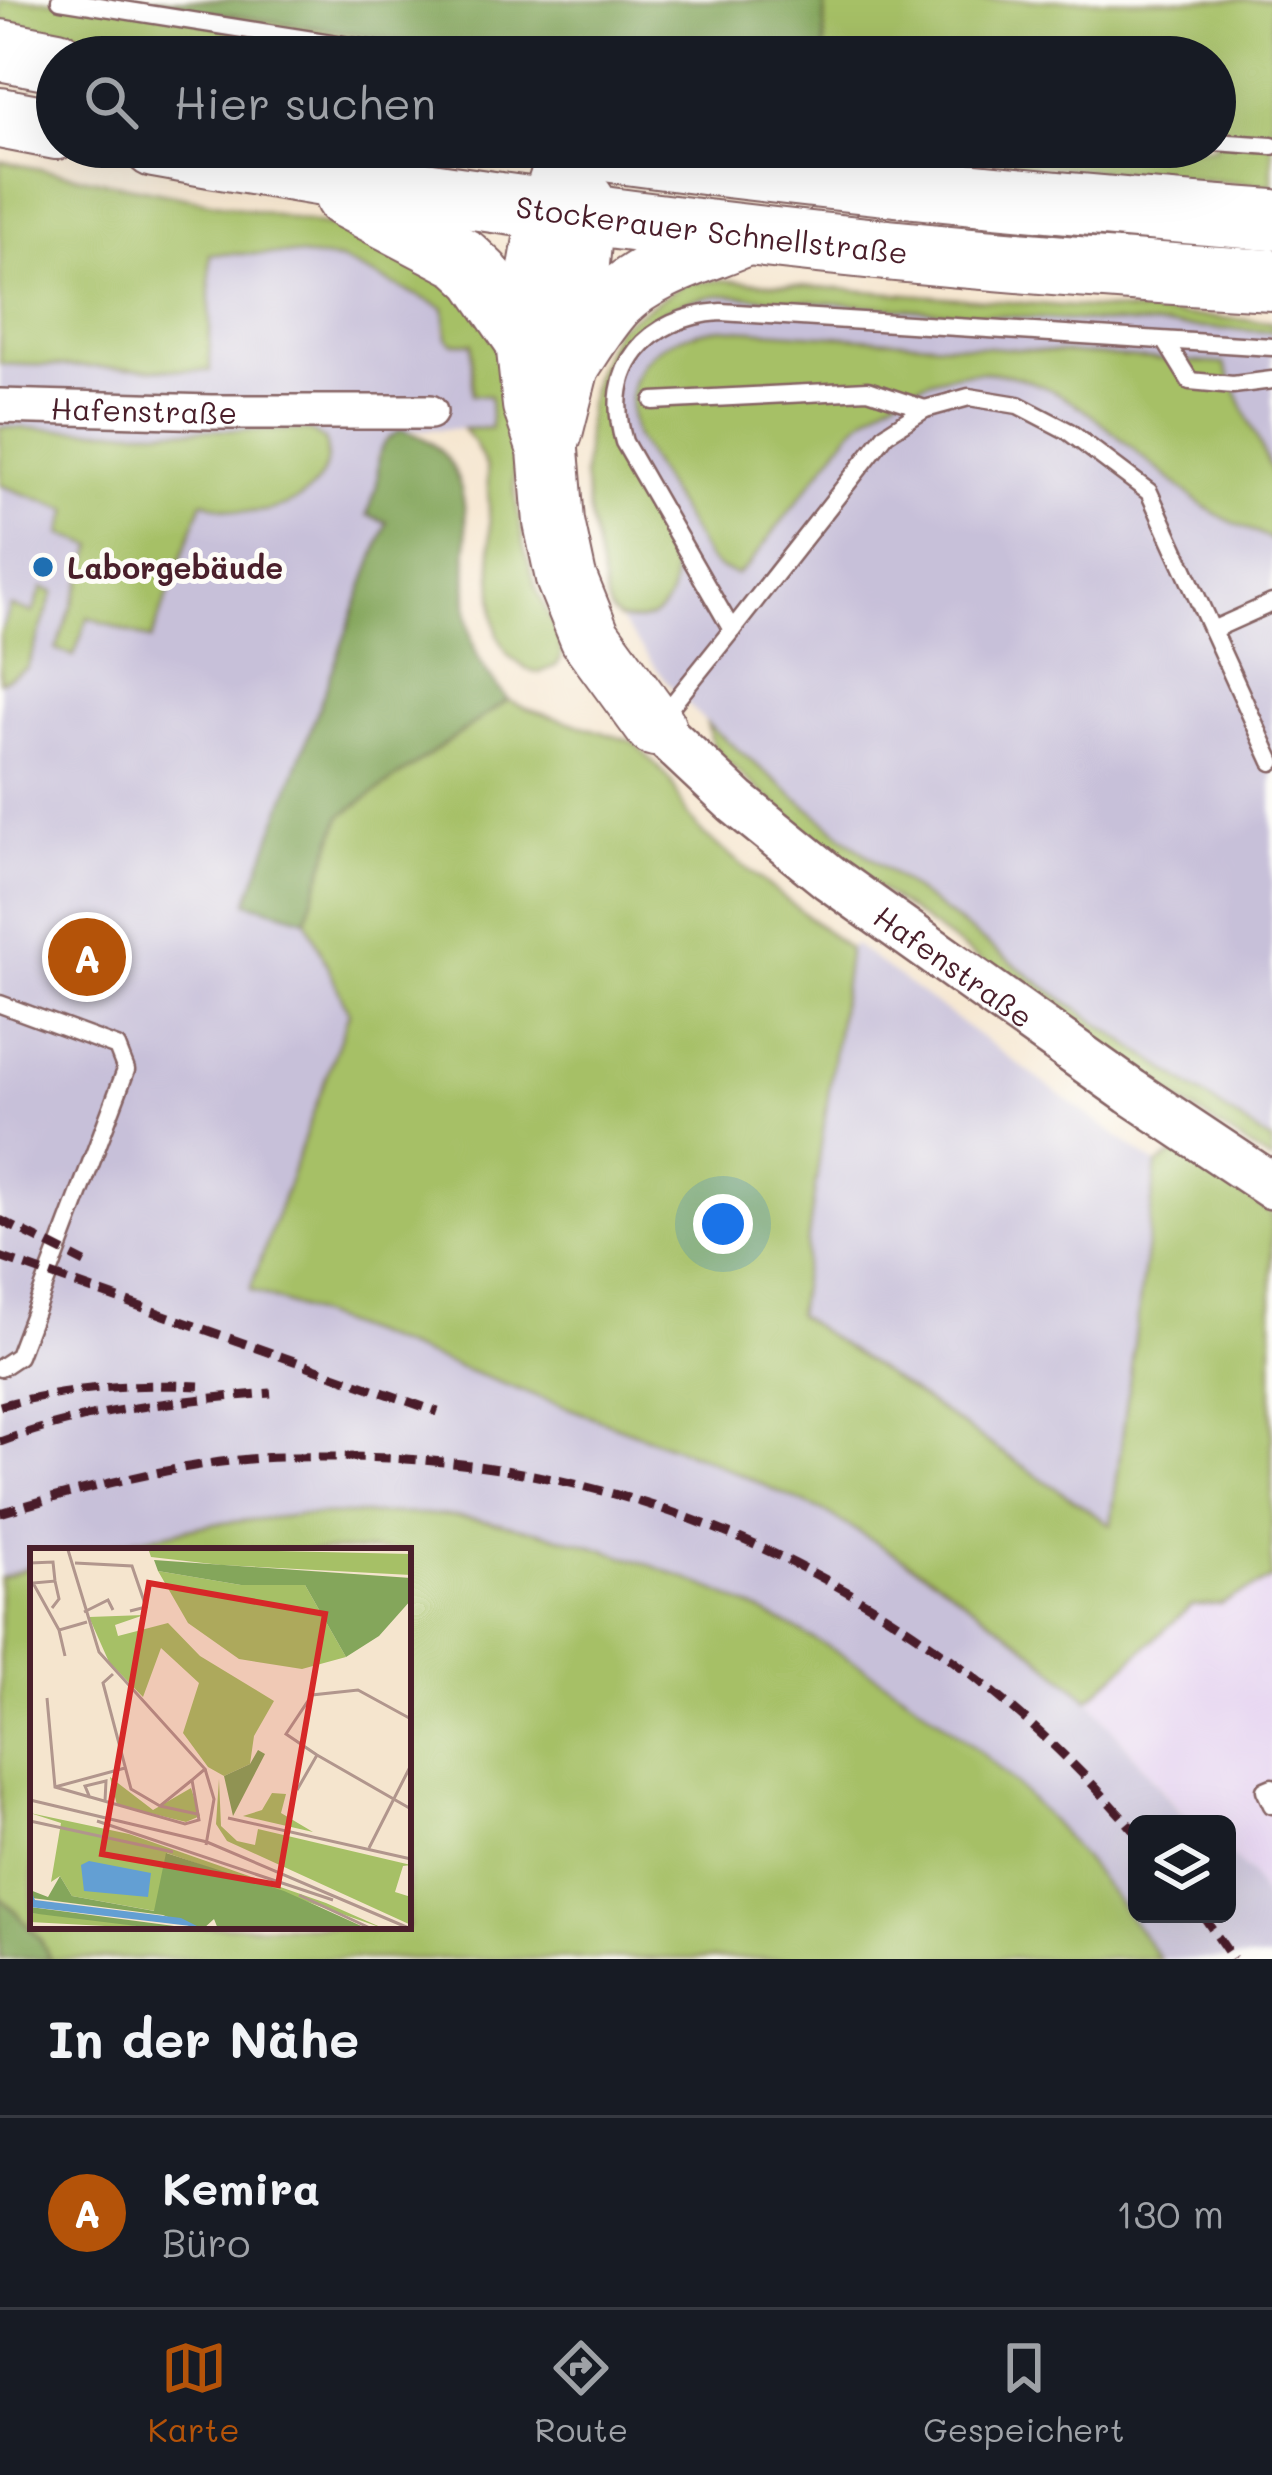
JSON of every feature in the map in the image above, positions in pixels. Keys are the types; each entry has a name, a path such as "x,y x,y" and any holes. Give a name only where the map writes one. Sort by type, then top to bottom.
{"highway":[{"path":"0,50 36,57"},
{"path":"0,118 36,125"},
{"name":"Stockerauer Schnellstraße","path":"270,168 745,236 1272,280"},
{"path":"740,168 1101,207 1272,220"},
{"path":"297,173 463,259 547,353"},
{"path":"567,214 547,353 554,521 566,578 590,637 655,726"},
{"path":"547,353 656,273 745,236"}],"street":[{"name":"Hafenstraße","path":"0,406 430,412"},
{"name":"Hafenstraße","path":"655,726 736,802 830,878 1272,1186"}],"lane":[{"path":"60,0 287,36"},
{"path":"1236,143 1272,146"},
{"path":"732,630 624,442 617,420 625,374 644,342 661,328 698,314 721,312 1272,347"},
{"path":"1166,342 1190,381 1233,385 1272,380"},
{"path":"653,401 868,390 925,409"},
{"path":"655,726 886,434 925,409 969,397 1018,405 1068,431 1149,492 1272,762"},
{"path":"1212,630 1272,603"},
{"path":"0,1004 117,1047 126,1070 18,1356 0,1368"},
{"path":"1272,1787 1265,1790 1272,1805"}],"shaded area":[{"path":"209,254 290,254 340,260 444,308 444,332 452,343 472,342 472,394 490,395 491,428 401,430 385,439 377,455 377,487 368,514 387,522 247,901 306,919 349,1013 250,1290 703,1458 827,1513 939,1580 1089,1699 1184,1815 1128,1815 1128,1915 1060,1831 1007,1776 949,1728 821,1642 727,1595 630,1558 471,1518 300,1515 212,1524 97,1548 30,1548 30,1567 0,1578 0,364 209,371"},
{"path":"696,297 1272,332 1272,1142 1045,987 855,846 707,724 667,682 619,619 630,621 666,542 611,447 605,402 612,372 628,340 658,313"},
{"path":"853,944 1157,1165 1113,1525 796,1315"},
{"path":"1272,1579 1272,1911 1250,1873 1236,1861 1236,1815 1185,1815 1089,1699 1191,1606 1221,1604"},
{"path":"1236,1861 1250,1873 1272,1911 1272,1959 1160,1959 1134,1923 1236,1923"}],"green space":[{"path":"0,0 123,0 370,36 83,36 0,21"},
{"path":"123,0 825,0 824,36 370,36"},
{"path":"825,0 1272,0 1272,186 1067,168 1236,168 1236,36 824,36"},
{"path":"0,161 379,235 488,313 514,423 514,486 524,547 561,642 556,666 539,673 526,669 508,655 498,636 487,468 463,429 491,428 490,396 472,395 472,343 452,343 447,338 444,308 340,260 290,254 210,254 210,371 0,364"},
{"path":"723,280 1272,322 1272,332 722,295 668,309 639,330 618,359 604,417 611,444 665,542 672,589 653,616 619,619 606,599 584,477 595,376 616,327 686,283"},
{"path":"722,328 1224,364 1272,472 1272,540 1206,508 1064,397 1022,379 970,373 945,376 897,395 853,428 748,566 736,575 708,559 636,437 631,413 631,391 647,359 678,338"},
{"path":"0,427 308,430 325,440 327,456 317,483 279,508 242,512 203,501 151,640 88,617 74,656 56,650 94,546 61,534 69,510 0,485"},
{"path":"401,430 430,442 449,462 460,486 473,644 508,700 341,816 306,919 247,902 387,522 367,515 382,447"},
{"path":"42,588 54,592 27,668 0,682 0,635 11,606 33,613"},
{"path":"508,700 634,742 671,781 704,835 849,949 797,1315 1111,1525 1157,1165 1179,1151 1272,1213 1272,1579 1221,1604 1191,1606 1089,1699 939,1581 827,1513 703,1458 250,1290 349,1013 306,919 341,816"},
{"path":"707,724 855,846 1045,987 1272,1142 1272,1162 1145,1078 844,864 721,757"},
{"path":"300,1515 430,1515 543,1533 688,1579 828,1646 954,1730 1008,1777 1069,1841 1160,1959 50,1959 31,1929 411,1929 411,1548 97,1548 212,1524"},
{"path":"30,1567 30,1928 0,1896 0,1578"},
{"path":"0,1896 40,1939 50,1959 0,1959"}],"railway":[{"path":"0,1220 85,1263"},
{"path":"0,1257 438,1412"},
{"path":"0,1406 99,1388 199,1386"},
{"path":"0,1442 100,1414 271,1393"},
{"path":"0,1513 154,1473 272,1457 455,1463 567,1482 676,1514 780,1557 879,1611 972,1675 1058,1750 1128,1824"},
{"path":"1208,1923 1233,1959"}],"place":[{"name":"Laborgebäude","path":"43,567"},
{"name":"Kemira","path":"87,957"}]}
